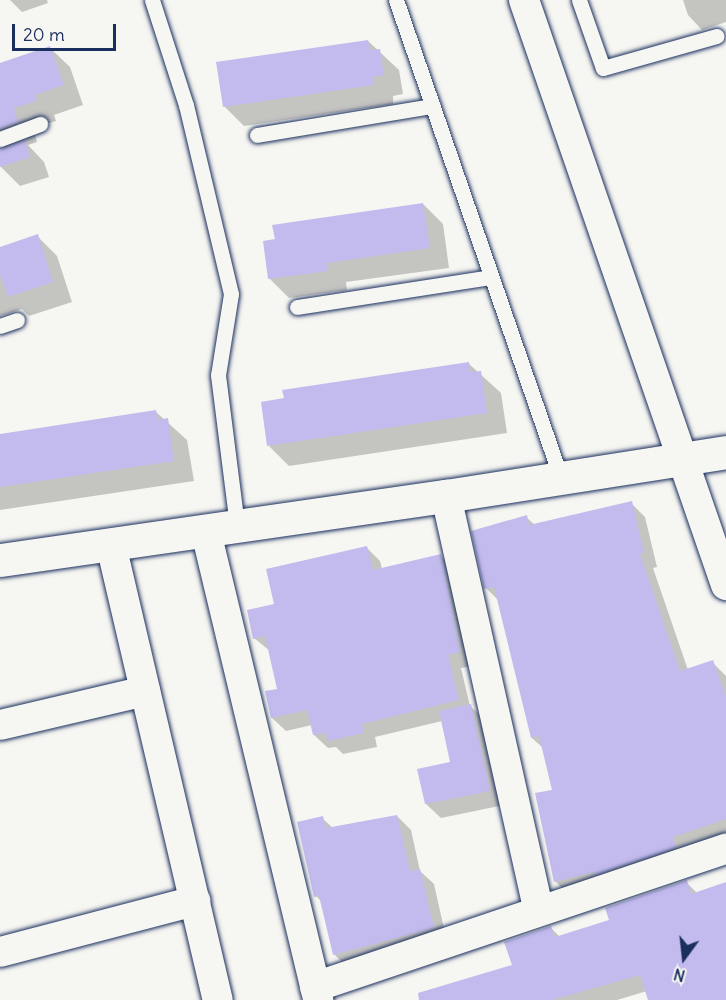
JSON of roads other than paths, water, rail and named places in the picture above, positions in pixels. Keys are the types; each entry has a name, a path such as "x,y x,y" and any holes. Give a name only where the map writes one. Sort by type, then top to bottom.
{"street":[{"path":"524,0 685,459 726,585"},
{"path":"0,560 206,532 726,452"},
{"path":"446,496 539,911"},
{"path":"206,532 317,994 539,911 726,849"},
{"path":"111,545 218,1000"},
{"path":"0,725 145,691"},
{"path":"0,952 195,901"}],"lane":[{"path":"152,0 186,105 231,294 218,375 235,509"},
{"path":"396,0 561,478"},
{"path":"579,0 603,68 717,36"},
{"path":"257,135 433,106"},
{"path":"0,139 40,124"},
{"path":"297,307 492,277"},
{"path":"0,326 17,320"}]}
